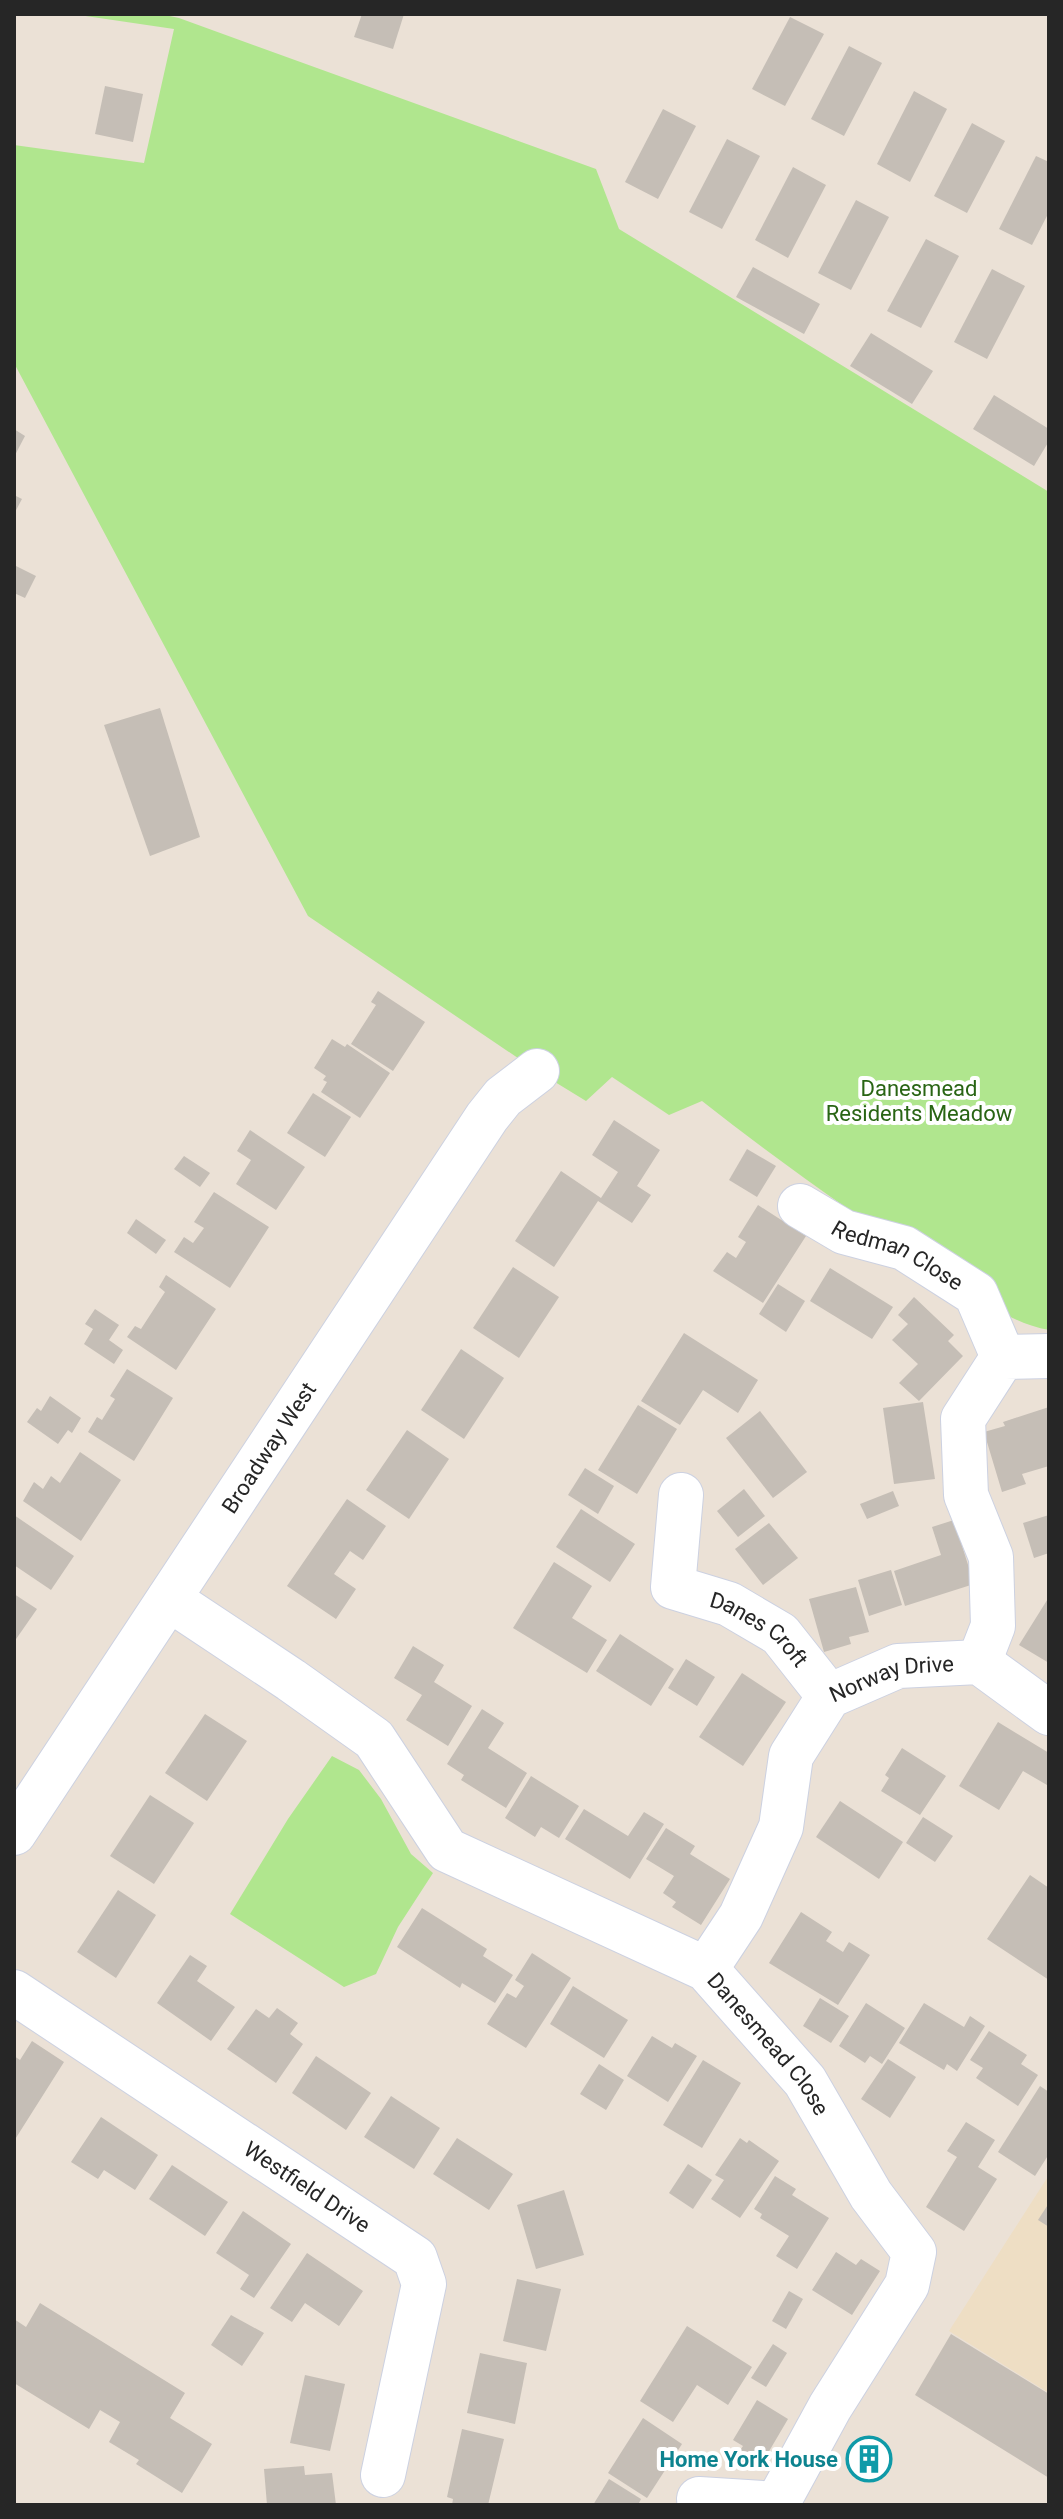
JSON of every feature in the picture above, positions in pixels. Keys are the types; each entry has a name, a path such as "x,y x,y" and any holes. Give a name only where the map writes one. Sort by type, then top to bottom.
{"street":[{"name":"Broadway West","path":"14,1833 487,1117 503,1097 537,1071"},
{"name":"Redman Close","path":"800,1206 844,1232 904,1248 976,1294 1003,1357"},
{"path":"979,1662 993,1626 991,1557 966,1495 963,1419 1003,1357 1049,1356"},
{"name":"Danes Croft","path":"681,1495 661,1590 729,1604 780,1634 829,1696"},
{"name":"Danesmead Close","path":"169,1599 374,1739 447,1850 706,1969 805,2081 871,2195 914,2252 907,2285 830,2407 777,2504 699,2499"},
{"name":"Norway Drive","path":"706,1969 741,1916 781,1827 791,1756 829,1696 898,1666 979,1662 1049,1713"},
{"name":"Westfield Drive","path":"14,1992 415,2258 424,2284 383,2475"}],"shaded area":[{"path":"1049,2175 1049,2393 949,2331"}],"green space":[{"name":"Danesmead Residents Meadow","path":"72,14 160,14 179,18 596,169 619,229 1049,492 1049,1330 1019,1321 976,1297 818,1188 702,1101 669,1115 612,1077 586,1101 308,916 14,363 14,145 144,163 174,29"},
{"path":"332,1756 359,1770 381,1799 411,1854 433,1873 398,1927 376,1974 344,1987 230,1914 288,1819"}],"building":[{"path":"362,14 404,14 393,49 354,37"},
{"path":"790,17 824,34 785,106 752,89"},
{"path":"849,46 882,63 844,136 811,119"},
{"path":"105,86 143,94 133,142 95,134"},
{"path":"914,91 947,109 910,182 877,164"},
{"path":"663,109 696,126 658,199 625,182"},
{"path":"972,123 1005,141 967,213 934,196"},
{"path":"727,139 760,156 722,229 689,212"},
{"path":"1036,156 1049,162 1049,212 1032,245 999,229"},
{"path":"793,167 826,185 788,258 755,240"},
{"path":"856,200 889,217 851,290 818,273"},
{"path":"926,239 959,256 921,328 887,311"},
{"path":"753,267 820,304 804,334 736,297"},
{"path":"992,269 1025,286 987,359 954,342"},
{"path":"871,333 933,371 912,404 850,366"},
{"path":"994,395 1049,429 1049,441 1034,466 973,429"},
{"path":"14,429 25,436 14,457"},
{"path":"14,495 22,499 14,514"},
{"path":"14,565 36,576 25,598 14,593"},
{"path":"160,708 200,837 150,856 104,725"},
{"path":"378,991 425,1022 393,1071 351,1044 376,1005 371,1002"},
{"path":"332,1039 345,1047 347,1044 390,1073 360,1118 321,1092 327,1082 323,1080 326,1076 314,1068"},
{"path":"313,1093 351,1117 325,1157 287,1133"},
{"path":"614,1120 660,1150 637,1186 651,1195 632,1223 598,1201 554,1267 515,1241 561,1171 601,1198 618,1172 592,1155"},
{"path":"250,1130 305,1167 276,1210 236,1184 251,1160 237,1151"},
{"path":"747,1149 776,1166 757,1197 729,1180"},
{"path":"184,1156 210,1173 200,1187 174,1169"},
{"path":"214,1192 269,1227 230,1288 174,1252 184,1237 193,1243 204,1228 194,1222"},
{"path":"758,1205 806,1236 763,1303 713,1271 727,1252 736,1258 746,1242 738,1237"},
{"path":"136,1219 166,1240 156,1254 127,1233"},
{"path":"513,1267 559,1297 519,1358 473,1328"},
{"path":"830,1268 893,1307 872,1339 810,1301"},
{"path":"166,1275 216,1309 176,1370 127,1337 135,1326 141,1329 165,1292 159,1287"},
{"path":"778,1284 805,1301 786,1332 759,1314"},
{"path":"914,1297 954,1335 948,1341 963,1356 919,1401 899,1383 918,1364 892,1340 908,1324 898,1315"},
{"path":"95,1309 119,1325 109,1340 123,1350 114,1364 84,1344 93,1329 85,1324"},
{"path":"684,1333 758,1380 738,1413 703,1390 680,1425 641,1401"},
{"path":"461,1349 504,1378 464,1439 421,1410"},
{"path":"127,1369 173,1398 134,1461 88,1432 97,1417 102,1420 115,1399 110,1396"},
{"path":"50,1396 81,1418 72,1433 68,1430 58,1444 27,1422 37,1408 41,1411"},
{"path":"923,1402 935,1479 894,1484 883,1408"},
{"path":"638,1405 677,1429 637,1494 598,1470"},
{"path":"1049,1407 1049,1466 1022,1474 1026,1484 1002,1492 984,1432 1005,1426 1003,1422"},
{"path":"760,1411 807,1472 773,1498 726,1438"},
{"path":"407,1430 449,1459 409,1519 366,1490"},
{"path":"80,1452 121,1480 81,1541 23,1501 34,1482 43,1489 51,1476 60,1483"},
{"path":"585,1468 614,1486 598,1514 568,1495"},
{"path":"744,1489 765,1516 738,1537 717,1511"},
{"path":"893,1491 899,1506 867,1519 860,1504"},
{"path":"347,1499 386,1526 363,1560 350,1551 334,1574 356,1589 336,1619 287,1586"},
{"path":"581,1509 635,1544 610,1582 556,1547"},
{"path":"14,1515 74,1556 51,1590 14,1565"},
{"path":"1049,1515 1049,1553 1034,1558 1023,1523"},
{"path":"954,1520 974,1584 905,1606 894,1571 941,1555 932,1527"},
{"path":"769,1523 798,1558 763,1585 735,1549"},
{"path":"554,1562 592,1586 572,1618 607,1640 587,1673 513,1628"},
{"path":"891,1570 902,1605 869,1616 858,1580"},
{"path":"856,1587 869,1632 849,1637 851,1644 824,1652 809,1599"},
{"path":"14,1594 37,1609 14,1642"},
{"path":"1049,1597 1049,1663 1019,1645"},
{"path":"620,1634 674,1669 651,1706 596,1671"},
{"path":"413,1646 444,1665 434,1682 472,1706 448,1746 406,1720 422,1695 394,1678"},
{"path":"686,1659 715,1677 697,1706 668,1688"},
{"path":"742,1673 786,1702 743,1766 699,1737"},
{"path":"482,1709 504,1723 488,1748 527,1773 506,1808 461,1780 464,1775 447,1764"},
{"path":"205,1714 247,1741 207,1801 165,1773"},
{"path":"998,1722 1049,1753 1047,1785 1023,1771 999,1810 959,1786"},
{"path":"902,1748 946,1776 920,1815 881,1791 889,1778 885,1775"},
{"path":"531,1776 579,1806 559,1838 541,1827 535,1837 505,1818"},
{"path":"150,1795 194,1823 154,1884 110,1856"},
{"path":"840,1801 903,1842 879,1879 816,1837"},
{"path":"584,1809 628,1836 644,1812 664,1824 630,1879 565,1839"},
{"path":"923,1817 953,1836 935,1862 906,1843"},
{"path":"666,1828 695,1846 690,1854 730,1879 701,1925 672,1907 676,1902 663,1893 674,1876 646,1859"},
{"path":"1030,1875 1049,1888 1049,1980 987,1939"},
{"path":"118,1890 156,1915 116,1978 77,1952"},
{"path":"422,1908 487,1949 483,1956 513,1975 495,2003 462,1983 460,1988 397,1947"},
{"path":"801,1912 832,1932 826,1941 843,1952 849,1942 870,1955 838,2005 769,1963"},
{"path":"532,1953 571,1978 526,2048 487,2024 507,1993 516,1998 524,1986 515,1980"},
{"path":"190,1955 207,1966 197,1981 235,2007 211,2041 157,2003"},
{"path":"573,1986 628,2020 604,2058 550,2024"},
{"path":"820,1998 849,2016 831,2043 803,2026"},
{"path":"866,2003 905,2028 882,2064 870,2056 865,2063 839,2046"},
{"path":"924,2003 964,2027 970,2016 985,2026 957,2071 947,2064 944,2070 899,2043"},
{"path":"277,2008 298,2023 290,2034 303,2044 276,2083 227,2049 256,2009 269,2018"},
{"path":"989,2031 1027,2055 1021,2064 1038,2075 1018,2106 976,2078 983,2068 970,2060"},
{"path":"652,2036 672,2048 675,2043 697,2056 668,2102 627,2076"},
{"path":"32,2041 64,2062 14,2141 14,2056 20,2060"},
{"path":"316,2056 371,2093 346,2130 292,2093"},
{"path":"888,2059 916,2077 890,2118 861,2099"},
{"path":"703,2060 741,2083 702,2148 663,2125"},
{"path":"599,2064 624,2080 606,2110 580,2094"},
{"path":"1040,2086 1049,2092 1049,2154 1035,2176 998,2152"},
{"path":"391,2096 440,2128 414,2169 364,2137"},
{"path":"101,2117 158,2155 135,2190 104,2170 98,2179 71,2162"},
{"path":"966,2122 995,2140 978,2167 997,2179 964,2231 926,2207 957,2157 947,2151"},
{"path":"457,2138 513,2174 489,2210 433,2174"},
{"path":"740,2138 747,2143 749,2140 779,2161 740,2218 711,2199 724,2180 715,2175"},
{"path":"688,2164 712,2180 693,2209 669,2193"},
{"path":"172,2165 228,2202 205,2236 149,2199"},
{"path":"775,2176 796,2189 792,2195 829,2218 797,2269 776,2256 789,2236 760,2218 762,2214 754,2209"},
{"path":"564,2190 584,2255 536,2269 517,2205"},
{"path":"1049,2203 1049,2227 1038,2220"},
{"path":"243,2211 291,2244 254,2298 240,2289 249,2275 216,2253"},
{"path":"836,2252 856,2265 861,2259 880,2271 852,2315 812,2290"},
{"path":"307,2253 363,2291 339,2326 305,2303 292,2322 270,2308"},
{"path":"517,2279 561,2289 546,2351 503,2341"},
{"path":"789,2291 803,2299 786,2329 772,2321"},
{"path":"40,2303 185,2393 170,2418 212,2444 182,2493 136,2464 139,2460 109,2442 120,2422 100,2410 89,2429 14,2383 14,2319 26,2327"},
{"path":"231,2315 264,2333 242,2366 211,2345"},
{"path":"687,2326 752,2367 728,2405 697,2385 673,2422 640,2401"},
{"path":"951,2334 1049,2394 1049,2478 915,2395"},
{"path":"773,2344 787,2353 766,2387 751,2378"},
{"path":"480,2353 527,2363 515,2424 467,2413"},
{"path":"305,2375 345,2384 330,2451 290,2443"},
{"path":"757,2400 788,2419 761,2465 739,2452 743,2446 733,2440"},
{"path":"643,2418 682,2444 647,2498 608,2473"},
{"path":"462,2429 504,2439 488,2505 452,2505 453,2499 447,2497"},
{"name":"Home York House","path":"870,2441 885,2452 869,2477 853,2467"},
{"path":"304,2466 305,2475 332,2473 336,2505 267,2505 264,2469"},
{"path":"609,2479 641,2499 638,2505 593,2505"}],"place":[{"name":"Home York House","path":"869,2459"}]}
